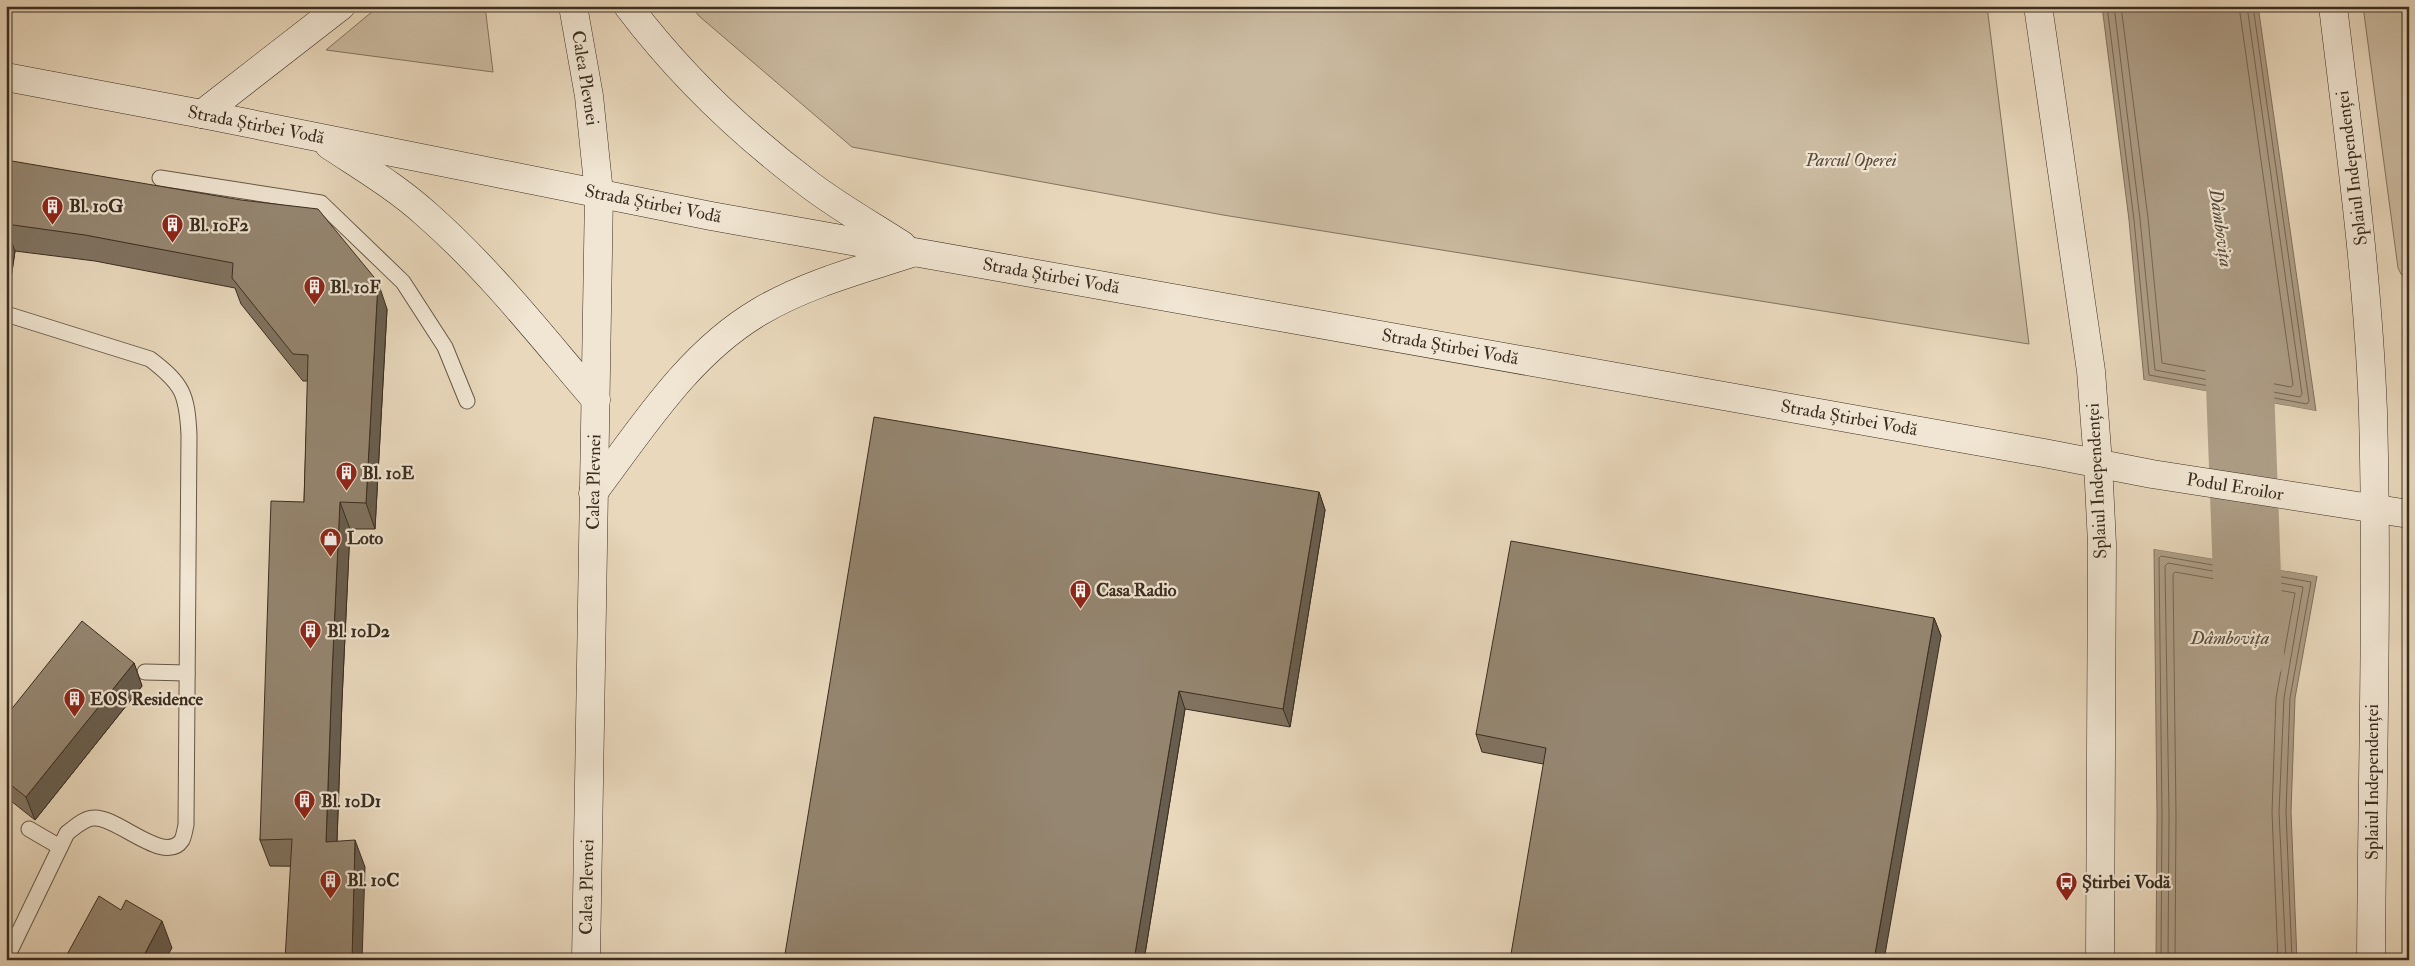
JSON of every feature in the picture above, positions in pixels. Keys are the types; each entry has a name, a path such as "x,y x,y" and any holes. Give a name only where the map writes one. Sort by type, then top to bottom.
{"main road":[{"path":"202,114 341,6"},
{"name":"Calea Plevnei","path":"573,6 589,96 599,193 586,960"},
{"path":"628,6 688,78 749,137 811,186 914,252"},
{"name":"Splaiul Independenței","path":"2038,6 2091,371 2098,463 2102,544 2100,960"},
{"name":"Splaiul Independenței","path":"2333,6 2364,269 2372,410 2374,509 2371,960"},
{"name":"Strada Știrbei Vodă","path":"6,77 599,193 914,252 2152,474"},
{"path":"315,136 384,181 425,213 468,252 596,400"},
{"path":"593,493 667,395 696,362 727,336 758,313 785,298 914,252"},
{"name":"Podul Eroilor","path":"2152,474 2409,514"}],"lane":[{"path":"160,178 321,203 403,282 445,347 467,401"},
{"path":"6,314 150,358 166,371 181,388 188,408 189,435 186,825 182,840 172,847 160,848 108,820 93,818 67,833 6,959"},
{"path":"145,672 188,672"},
{"path":"29,829 60,848"}],"green space":[{"path":"379,6 485,6 493,72 326,50"},
{"name":"Parcul Operei","path":"691,6 1987,6 2029,344 1223,215 852,147 699,16"},
{"path":"2363,6 2409,6 2409,279 2401,274 2398,268"},
{"path":"2409,317 2409,353 2405,344 2403,330"}],"water":[{"path":"2102,6 2258,6 2316,411 2144,380 2129,220"},
{"name":"Dâmbovița","path":"2154,549 2317,576 2295,698 2291,812 2297,960 2156,960 2157,815"}],"pier":[{"path":"2144,380 2316,411 2316,414 2145,383"},
{"path":"2154,547 2317,574 2317,576 2154,549"}],"building":[{"path":"6,160 241,200 318,209 378,282 366,503 340,502 332,674 326,842 355,840 352,960 285,960 292,839 260,840 271,501 304,502 308,355 293,354 232,278 233,263 85,235 6,224"},
{"name":"Casa Radio","path":"874,417 1319,492 1283,709 1179,691 1134,960 784,960"},
{"path":"1511,541 1934,618 1874,960 1510,960 1546,748 1476,734"},
{"name":"EOS Residence","path":"82,621 134,663 26,797 6,781 6,716"},
{"path":"99,896 121,910 126,900 162,921 142,959 144,960 64,960"}],"waterway":[{"name":"Dâmbovița","path":"2232,306 2239,359 2250,657"}],"place":[{"name":"Bl. 10G","path":"53,225"},
{"name":"Bl. 10F2","path":"173,244"},
{"name":"Bl. 10F","path":"314,306"},
{"name":"Bl. 10E","path":"346,492"},
{"name":"Loto","path":"331,557"},
{"name":"Casa Radio","path":"1080,609"},
{"name":"Bl. 10D2","path":"311,650"},
{"name":"EOS Residence","path":"74,718"},
{"name":"Bl. 10D1","path":"305,820"},
{"name":"Bl. 10C","path":"331,899"},
{"name":"Știrbei Vodă","path":"2066,901"}]}
